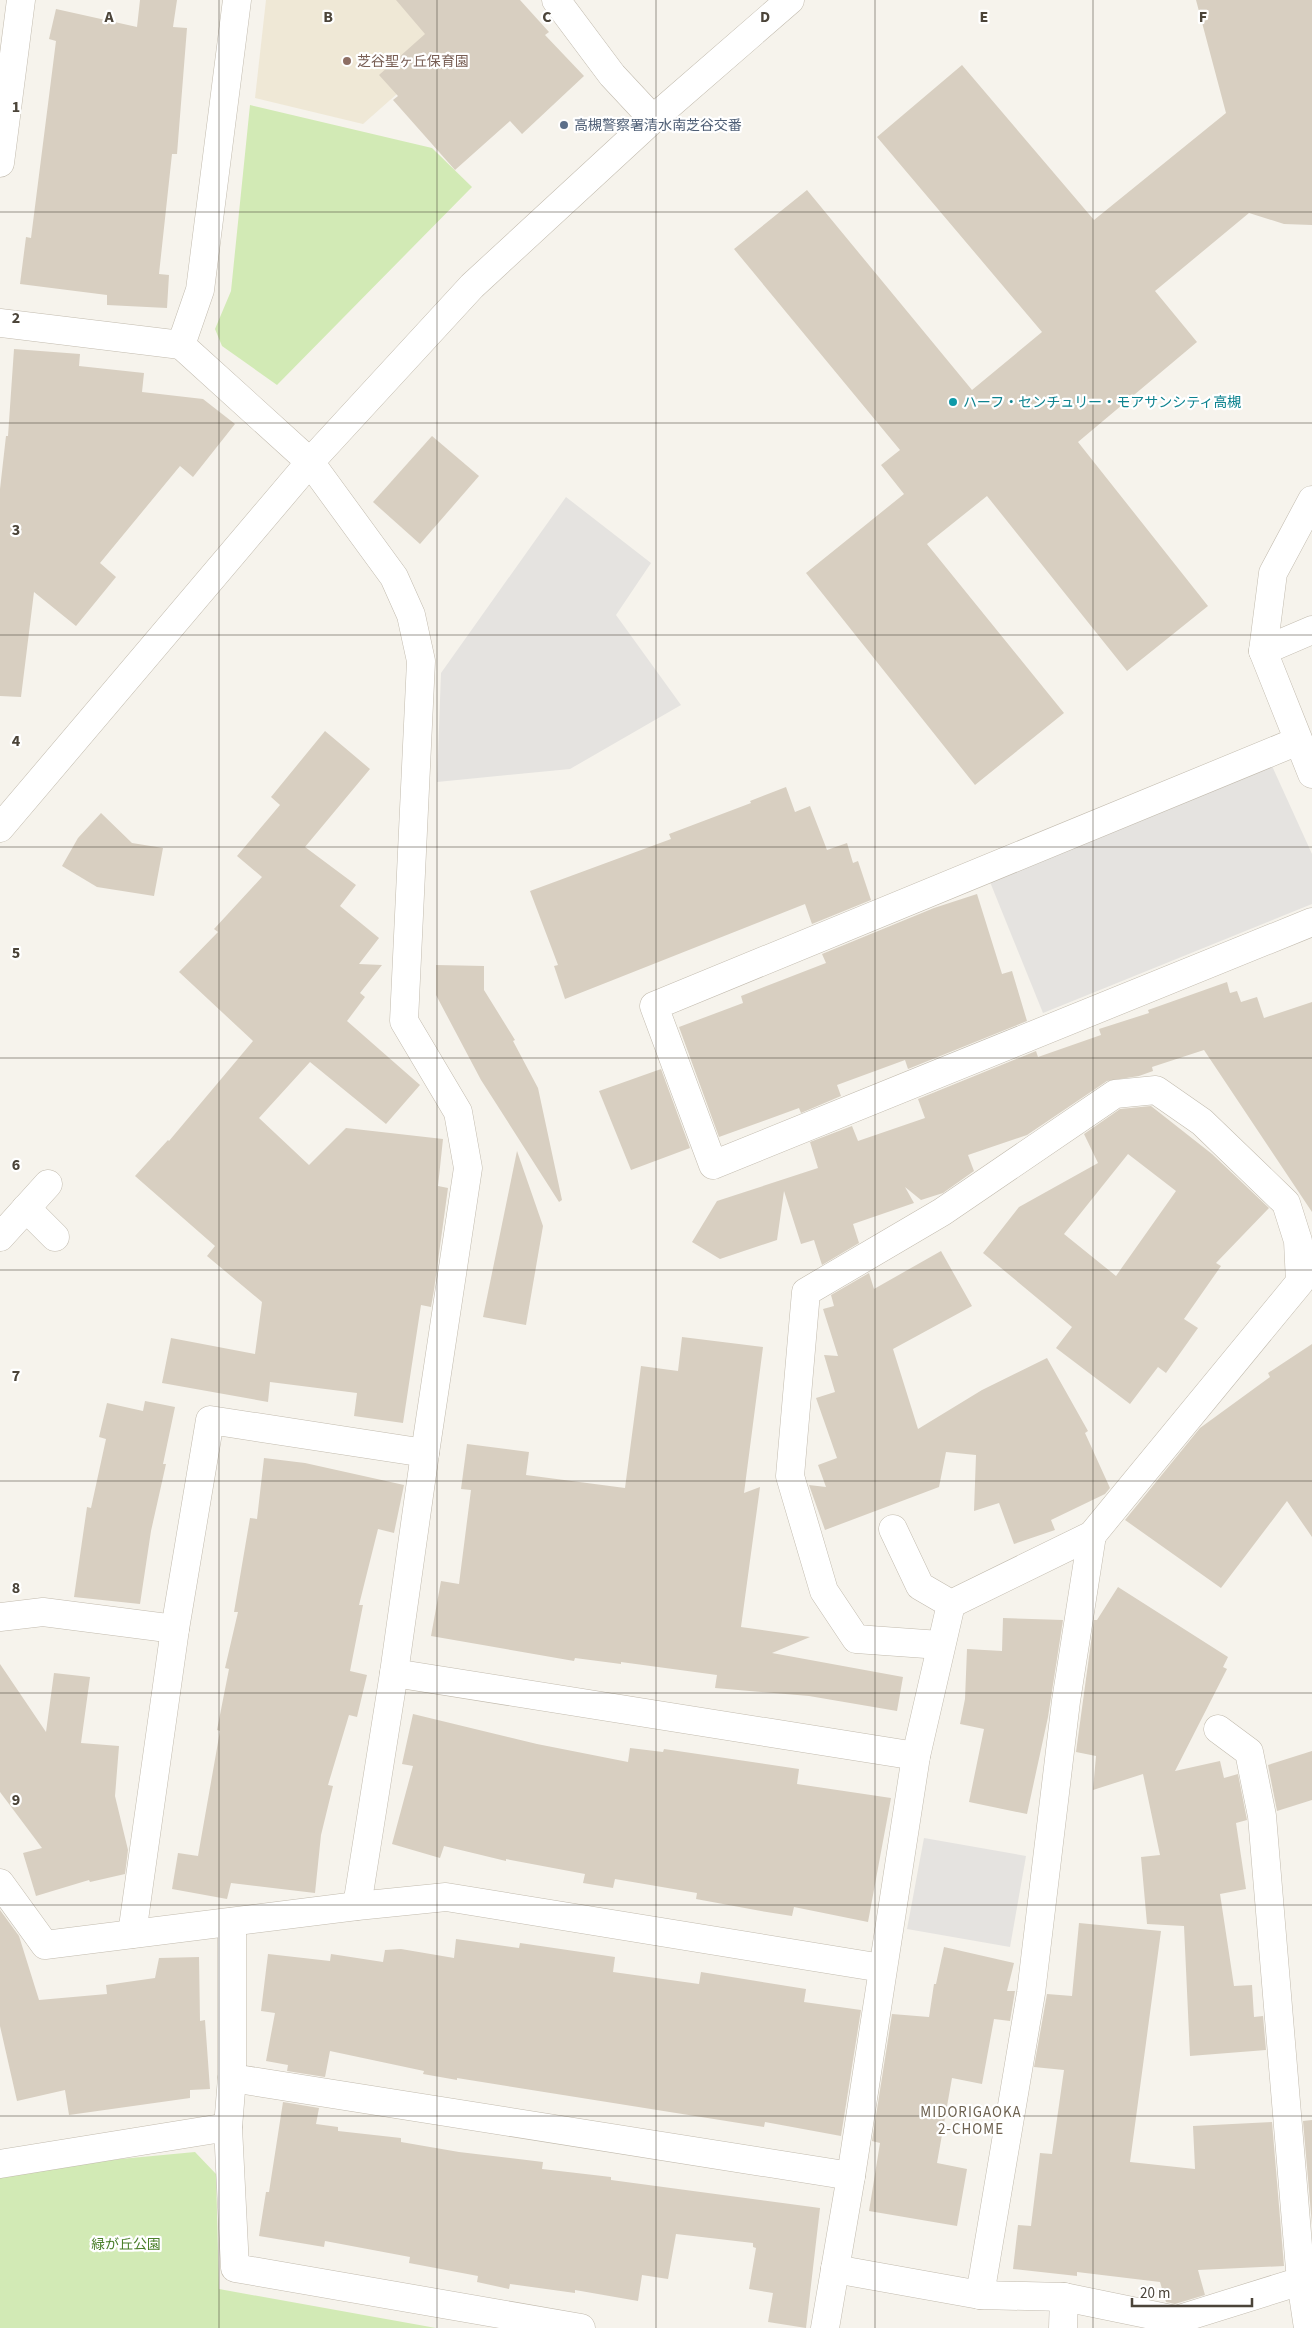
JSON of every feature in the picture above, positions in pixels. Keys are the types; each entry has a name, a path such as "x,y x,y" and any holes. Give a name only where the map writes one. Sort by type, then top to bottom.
{"street":[{"path":"0,163 21,0"},
{"path":"182,346 200,290 237,0"},
{"path":"556,0 612,75 653,119"},
{"path":"0,828 310,462 472,286 653,119 790,0"},
{"path":"0,323 182,346 310,462 394,577 411,615 421,661 404,1021 458,1112 468,1168 394,1673 357,1906"},
{"path":"1312,500 1273,572 1263,651 1312,774"},
{"path":"1263,651 1312,630"},
{"path":"1298,741 654,1006 713,1165 1312,922"},
{"path":"940,1645 856,1639 824,1591 790,1476 806,1292 942,1212 1116,1094 1156,1090 1202,1122 1286,1203 1298,1241 1300,1282 1092,1535 950,1604"},
{"path":"0,1238 48,1184"},
{"path":"26,1208 56,1238"},
{"path":"132,1934 175,1629 210,1420 425,1452"},
{"path":"893,1529 920,1586 950,1604"},
{"path":"980,2295 1031,1993 1066,1701 1092,1535"},
{"path":"825,2328 851,2176 916,1756 950,1604"},
{"path":"0,1614 44,1612 175,1629"},
{"path":"394,1673 916,1756"},
{"path":"1218,1729 1249,1752 1262,1816 1301,2281 1308,2328"},
{"path":"0,1883 45,1945 357,1906 446,1897 882,1968"},
{"path":"232,1922 232,2078 228,2127 235,2268 581,2328"},
{"path":"232,2078 851,2176"},
{"path":"0,2164 228,2127"},
{"path":"835,2269 980,2295 1064,2297 1176,2320 1301,2281"},
{"path":"1063,2328 1064,2297"}],"shaded area":[{"name":"芝谷聖ヶ丘保育園","path":"266,0 503,0 363,124 255,98"},
{"path":"566,497 651,563 616,615 681,705 570,769 437,782 441,673"},
{"path":"1272,766 1312,854 1312,904 1043,1013 988,877"},
{"path":"924,1838 1026,1856 1010,1947 907,1929"}],"green space":[{"path":"250,105 432,148 472,187 277,385 222,346 215,329 231,291"},
{"name":"緑が丘公園","path":"195,2152 216,2174 219,2289 436,2328 0,2328 0,2173 25,2168"}],"building":[{"path":"140,0 177,0 173,27 187,28 177,154 172,154 159,274 169,275 167,308 107,305 107,295 20,284 26,237 31,238 56,41 49,39 56,9 137,27"},
{"path":"396,0 520,0 549,32 545,35 584,76 522,134 510,121 455,170 393,100 398,96 379,75 425,34"},
{"name":"ハーフ・センチュリー・モアサンシティ高槻","path":"1196,0 1312,0 1312,225 1284,224 1249,213 1155,291 1197,342 1078,442 1208,606 1127,671 987,496 927,544 1064,713 975,785 806,573 904,494 881,465 900,450 734,249 807,190 972,390 1042,332 877,137 962,65 1094,220 1226,113"},
{"path":"14,349 80,354 79,366 144,373 142,392 203,399 235,424 193,477 180,466 100,563 116,577 76,626 34,592 21,697 0,696 0,489 6,436 8,436"},
{"path":"432,436 479,476 420,544 373,502"},
{"path":"325,731 370,769 305,847 356,885 340,906 379,938 359,964 382,965 360,993 365,997 347,1021 420,1085 386,1124 310,1062 259,1118 309,1165 346,1128 443,1139 438,1186 448,1188 434,1290 431,1307 421,1305 403,1423 354,1416 357,1393 270,1382 268,1402 162,1383 171,1338 255,1354 262,1302 207,1256 215,1246 135,1176 169,1141 253,1041 179,972 218,932 214,929 262,877 237,856 280,805 271,797"},
{"path":"786,787 795,812 810,806 827,850 847,843 853,863 858,861 871,900 812,924 805,904 565,999 554,966 558,965 530,891 671,839 669,834 751,803 750,801"},
{"path":"101,813 132,843 163,848 154,896 97,887 62,866 78,838"},
{"path":"977,894 1002,974 1012,971 1027,1021 908,1069 905,1060 837,1085 841,1096 801,1113 799,1108 719,1137 679,1027 743,1003 741,996 826,963 822,954 934,908"},
{"path":"436,965 484,966 484,990 515,1040 513,1041 538,1088 562,1200 559,1202 481,1080 436,995"},
{"path":"1227,982 1230,993 1237,991 1241,1002 1257,997 1264,1018 1312,1002 1312,1212 1204,1050 1152,1067 1153,1071 1139,1076 1107,1081 1027,1135 968,1155 974,1171 943,1193 921,1200 905,1187 914,1203 853,1224 859,1243 822,1265 814,1240 801,1244 784,1191 777,1240 720,1259 692,1242 717,1201 818,1168 810,1142 852,1126 858,1141 925,1118 918,1099 1036,1051 1038,1057 1101,1035 1099,1029 1149,1013 1148,1010"},
{"path":"661,1069 690,1148 631,1170 599,1091"},
{"path":"1151,1106 1212,1154 1269,1208 1216,1263 1221,1266 1184,1319 1198,1328 1166,1373 1158,1367 1130,1404 1056,1348 1072,1327 983,1253 1019,1207 1098,1163 1084,1134 1120,1109","holes":["1128,1154 1176,1191 1116,1276 1064,1234"]},
{"path":"517,1151 543,1226 526,1325 483,1317"},
{"path":"941,1251 972,1306 893,1349 918,1429 982,1390 1047,1358 1088,1431 1085,1433 1110,1488 1105,1494 1051,1520 1055,1530 1014,1544 999,1503 974,1511 976,1455 946,1452 939,1487 825,1530 809,1485 826,1487 818,1465 837,1458 816,1398 835,1392 824,1355 838,1356 823,1309 834,1306 831,1295 869,1273 874,1289"},
{"path":"682,1337 763,1347 744,1493 760,1487 741,1627 810,1637 772,1653 903,1677 897,1711 809,1696 715,1688 717,1675 621,1662 621,1664 575,1658 574,1661 431,1636 441,1581 459,1584 471,1490 461,1489 467,1444 529,1452 526,1475 625,1488 641,1366 678,1371"},
{"path":"1312,1344 1312,1537 1287,1501 1221,1588 1125,1520 1200,1428 1270,1377 1268,1373"},
{"path":"145,1401 175,1407 163,1464 166,1464 151,1531 140,1604 74,1597 87,1507 91,1508 106,1439 99,1437 107,1403 143,1411"},
{"path":"264,1458 305,1463 404,1485 394,1533 378,1529 359,1605 363,1605 350,1671 367,1675 357,1717 349,1715 328,1785 333,1786 321,1835 315,1893 231,1883 227,1899 172,1889 178,1853 198,1856 220,1731 217,1730 229,1669 225,1668 238,1612 234,1612 250,1518 257,1519"},
{"path":"1118,1587 1228,1657 1223,1667 1227,1669 1175,1771 1220,1761 1224,1778 1238,1774 1247,1820 1236,1823 1246,1889 1220,1894 1234,1986 1252,1985 1254,2017 1263,2016 1266,2050 1190,2056 1184,1926 1147,1924 1141,1857 1160,1855 1143,1774 1093,1790 1096,1756 1076,1752 1094,1620 1097,1620"},
{"path":"1003,1618 1063,1620 1048,1717 1027,1814 969,1802 984,1729 960,1724 965,1699 967,1649 1002,1651"},
{"path":"0,1664 46,1732 54,1673 90,1677 81,1743 119,1746 115,1796 128,1850 125,1874 90,1882 89,1880 36,1896 23,1853 42,1848 0,1792"},
{"path":"413,1714 537,1744 628,1762 630,1748 663,1752 664,1749 799,1769 797,1784 891,1798 868,1922 794,1907 792,1916 761,1911 696,1899 697,1893 615,1879 613,1888 583,1883 585,1874 506,1859 506,1861 444,1846 440,1858 392,1844 413,1766 402,1764"},
{"path":"1312,1751 1312,1800 1277,1811 1268,1765"},
{"path":"0,1910 19,1936 39,2000 107,1994 106,1985 155,1978 159,1958 199,1957 200,2021 205,2020 210,2089 190,2090 190,2098 69,2115 65,2090 17,2101 0,2026"},
{"path":"1079,1923 1161,1931 1130,2162 1195,2169 1193,2126 1272,2122 1284,2266 1198,2270 1205,2295 1175,2304 1166,2302 1160,2282 1077,2272 1077,2276 1013,2269 1018,2225 1031,2226 1040,2153 1052,2154 1064,2070 1034,2067 1047,1994 1072,1996"},
{"path":"456,1939 519,1948 520,1943 615,1957 613,1972 699,1984 701,1972 806,1989 804,2002 861,2010 841,2136 765,2122 764,2127 457,2078 457,2080 423,2074 424,2071 330,2051 325,2077 287,2071 288,2065 266,2061 275,2013 261,2011 268,1954 330,1961 331,1954 383,1962 385,1950 401,1949 454,1958"},
{"path":"944,1947 1014,1963 1007,1991 1015,1991 1010,2021 994,2019 982,2084 952,2078 937,2163 967,2169 957,2226 869,2211 880,2143 872,2141 892,2014 929,2017 934,1984 936,1984"},
{"path":"283,2102 319,2108 316,2124 338,2127 338,2131 401,2138 401,2142 459,2152 543,2162 542,2169 611,2177 611,2180 820,2208 806,2328 768,2322 773,2293 749,2289 756,2248 753,2247 753,2243 676,2234 668,2279 642,2275 638,2301 575,2290 575,2293 510,2284 509,2289 477,2282 478,2276 409,2263 410,2257 325,2241 324,2247 259,2236 266,2192 269,2192"},
{"path":"1312,2120 1312,2225 1303,2121"}],"place":[{"name":"芝谷聖ヶ丘保育園","path":"347,61"},
{"name":"高槻警察署清水南芝谷交番","path":"564,125"},
{"name":"ハーフ・センチュリー・モアサンシティ高槻","path":"953,402"}],"district":[{"name":"MIDORIGAOKA 2-CHOME","path":"971,2120"}]}
